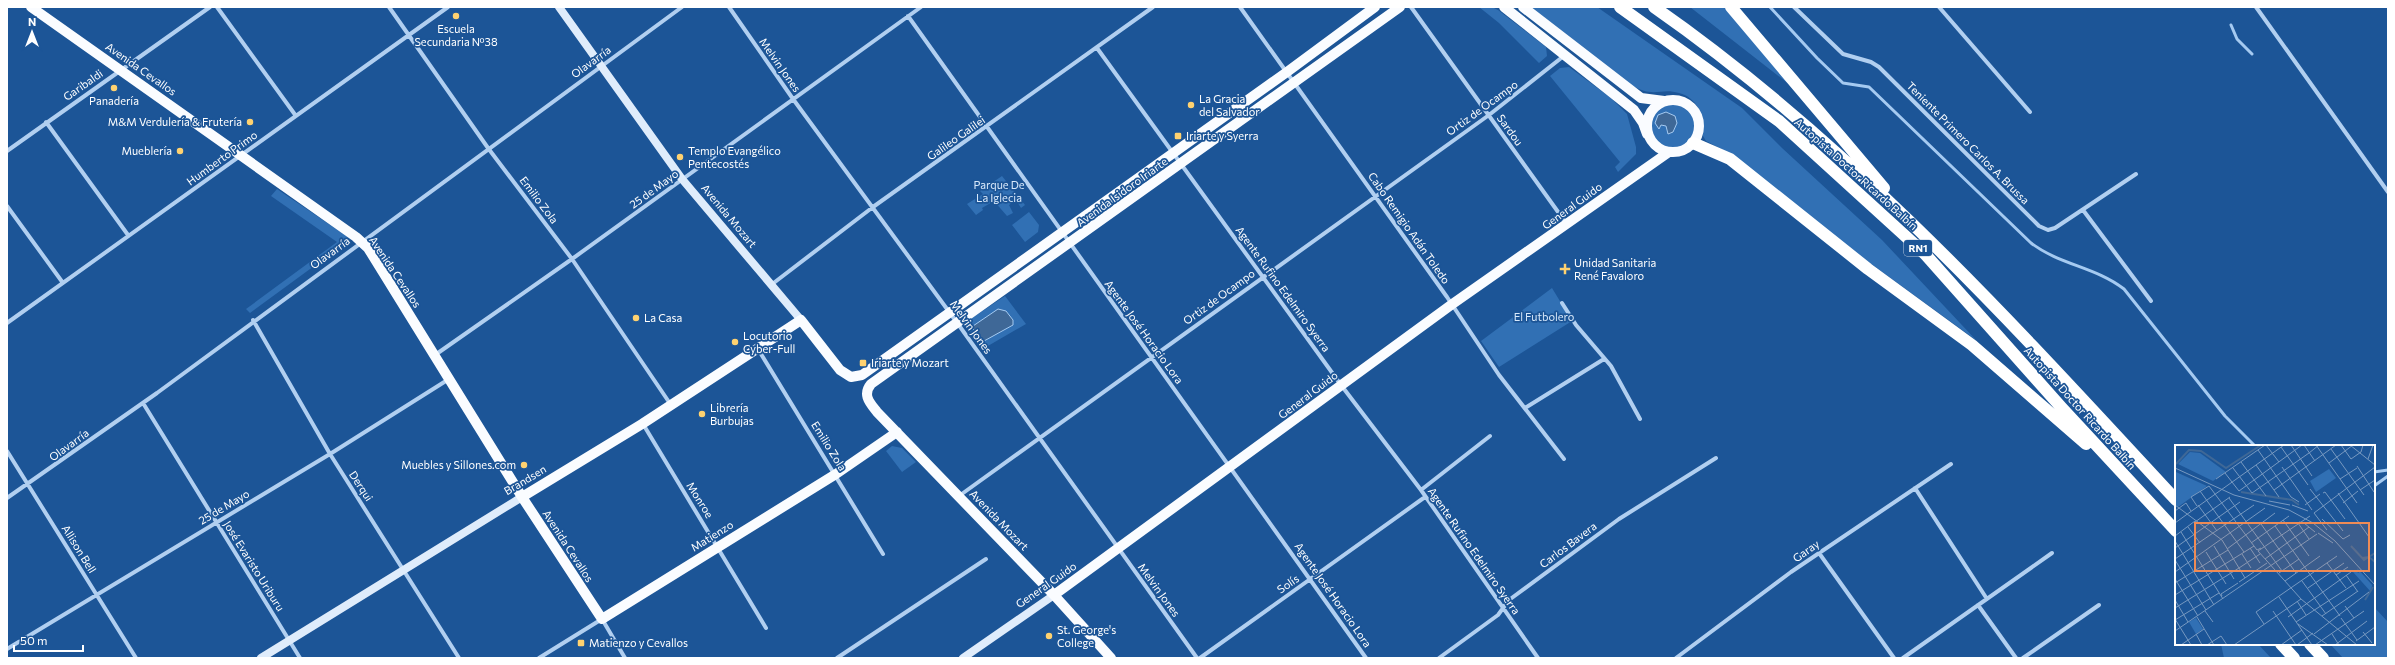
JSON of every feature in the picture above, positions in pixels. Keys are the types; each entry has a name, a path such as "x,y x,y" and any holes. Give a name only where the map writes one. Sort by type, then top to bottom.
{"highway":[{"name":"Autopista Doctor Ricardo Balbín","path":"1620,7 1779,121 1925,254 2137,490 2175,530"},
{"name":"Autopista Doctor Ricardo Balbín","path":"1654,7 1704,42 1783,106 1906,216 1998,307 2175,499"},
{"path":"1731,7 1906,216"},
{"path":"1694,143 1730,159 1868,269 1972,345 2137,490"},
{"path":"2282,645 2294,658"},
{"path":"2311,645 2323,658"}],"main road":[{"name":"Avenida Cevallos","path":"31,7 361,241 435,355 522,496 602,619"},
{"name":"Avenida Mozart","path":"560,7 682,179 801,320 826,353 847,376"},
{"name":"Avenida Isidoro Iriarte","path":"847,376 855,377 862,375 1287,72 1375,7"},
{"path":"1504,7 1634,110 1643,123 1647,134 1655,146 1669,152 1687,148 1694,143 1699,127 1695,111 1681,101 1664,101 1641,98 1522,7"},
{"name":"Avenida Isidoro Iriarte","path":"867,400 866,391 871,384 958,324 1182,164 1393,9"},
{"path":"1647,134 1647,117 1657,104 1664,101"},
{"name":"General Guido","path":"963,658 1054,595 1232,467 1451,305 1669,152"},
{"name":"Brandsen","path":"261,658 404,568 642,424 758,350 801,320"},
{"name":"Avenida Mozart","path":"867,400 896,432 1054,595 1110,658"},
{"name":"Matienzo","path":"602,619 836,474 896,432"}],"street":[{"name":"Garibaldi","path":"7,151 210,7"},
{"path":"217,7 296,116"},
{"name":"Emilio Zola","path":"389,7 488,148 572,259 671,405"},
{"name":"Humberto Primo","path":"7,323 448,7"},
{"name":"Olavarría","path":"7,498 29,485 143,403 253,320 682,7"},
{"name":"Melvin Jones","path":"729,7 793,99 1040,437 1118,549 1197,658"},
{"name":"25 de Mayo","path":"435,355 572,259 921,7"},
{"name":"Galileo Galilei","path":"771,285 873,207 1098,48 1153,7"},
{"name":"Cabo Remigio Adán Toledo","path":"1240,7 1375,196 1498,375 1564,459"},
{"name":"Sardou","path":"1411,7 1567,224"},
{"name":"Teniente Primero Carlos A. Brussa","path":"1794,7 1843,54 1871,62 1879,67 2039,226 2048,230 2055,228 2136,174"},
{"path":"1939,7 2030,112"},
{"path":"2256,7 2388,192"},
{"name":"Agente José Horacio Lora","path":"908,16 1151,358 1232,467 1366,658"},
{"name":"Agente Rufino Edelmiro Syerra","path":"1098,48 1264,276 1341,386 1421,490 1538,658"},
{"name":"Ortiz de Ocampo","path":"959,496 1489,115 1565,54"},
{"path":"46,122 128,235"},
{"path":"7,206 62,283"},
{"path":"2083,210 2151,301"},
{"path":"1562,303 1576,325 1617,375 1640,419"},
{"name":"Derqui","path":"253,320 330,454 404,568 459,658"},
{"name":"Emilio Zola","path":"758,350 836,474 883,554"},
{"path":"1525,408 1604,359"},
{"name":"25 de Mayo","path":"7,649 330,454 450,379"},
{"name":"José Evaristo Uriburu","path":"143,403 300,658"},
{"name":"Monroe","path":"642,424 718,546 766,628"},
{"path":"1421,490 1490,436"},
{"name":"Allison Bell","path":"7,451 136,658"},
{"name":"Carlos Bavera","path":"1439,658 1498,615 1509,600 1619,519 1716,458"},
{"name":"Garay","path":"1676,658 1819,553 1951,464"},
{"path":"1915,488 1987,599"},
{"name":"Solís","path":"1200,658 1425,497"},
{"path":"1819,553 1894,658"},
{"path":"1903,658 2052,553"},
{"path":"837,658 986,559"},
{"path":"1978,605 2016,658"},
{"path":"2023,658 2099,605"},
{"name":"Matienzo","path":"540,658 602,619"},
{"name":"Avenida Cevallos","path":"602,619 625,658"}],"green space":[{"path":"1479,7 1492,7 1498,10 1546,47 1547,56 1539,63 1499,23"},
{"path":"1531,7 1597,7 1742,108 1782,148 1882,240 1976,340 1808,218 1729,153 1706,141 1703,136 1699,110 1691,99 1679,93 1667,91 1646,91 1631,85"},
{"path":"1690,7 1725,7 1799,92"},
{"path":"1569,67 1611,98 1627,114 1636,147 1636,154 1618,172 1615,167 1620,162 1550,76 1560,68"},
{"path":"1673,102 1686,106 1692,112 1696,125 1692,138 1686,144 1673,148 1660,144 1654,138 1650,125 1654,112 1660,106"},
{"name":"Parque De La Iglecia","path":"1002,176 1025,205 1021,208 1016,200 1009,205 1013,213 1007,216 994,201 982,208 983,210 976,215 967,204 983,194 980,191"},
{"path":"277,189 351,239 250,313 246,309 337,242 271,196"},
{"path":"1029,212 1039,225 1038,232 1025,242 1012,225"},
{"name":"El Futbolero","path":"1552,288 1572,321 1499,367 1481,341"},
{"path":"1005,296 1026,324 981,350 966,326 969,320"},
{"path":"892,446 902,448 916,462 902,472 886,451"},
{"path":"2375,608 2388,622 2388,658 2343,658 2331,645 2375,645"},
{"path":"2221,645 2259,645 2271,658 2224,658"}],"shaded area":[{"path":"1666,112 1675,116 1677,123 1673,132 1668,134 1666,126 1661,125 1659,129 1655,123 1658,115"},
{"path":"998,309 1006,311 1013,320 1013,325 984,341 973,329 973,326"}],"waterway":[{"path":"1770,7 1817,58 1843,83 1869,87 2031,243 2054,256 2102,276 2124,289 2225,416 2254,445"},
{"path":"2231,25 2237,39 2252,54"},
{"path":"2375,472 2388,470"},
{"path":"2375,485 2388,476"}],"place":[{"name":"Escuela Secundaria Nº38","path":"456,16"},
{"name":"Panadería","path":"114,88"},
{"name":"La Gracia del Salvador","path":"1191,105"},
{"name":"M&M Verdulería & Frutería","path":"250,122"},
{"name":"Iriarte y Syerra","path":"1178,136"},
{"name":"Mueblería","path":"180,151"},
{"name":"Templo Evangélico Pentecostés","path":"680,157"},
{"name":"Unidad Sanitaria René Favaloro","path":"1565,269"},
{"name":"La Casa","path":"636,318"},
{"name":"Locutorio Cyber-Full","path":"735,342"},
{"name":"Iriarte y Mozart","path":"863,363"},
{"name":"Librería Burbujas","path":"702,414"},
{"name":"Muebles y Sillones.com","path":"524,465"},
{"name":"St. George's College","path":"1049,636"},
{"name":"Matienzo y Cevallos","path":"581,643"}]}
